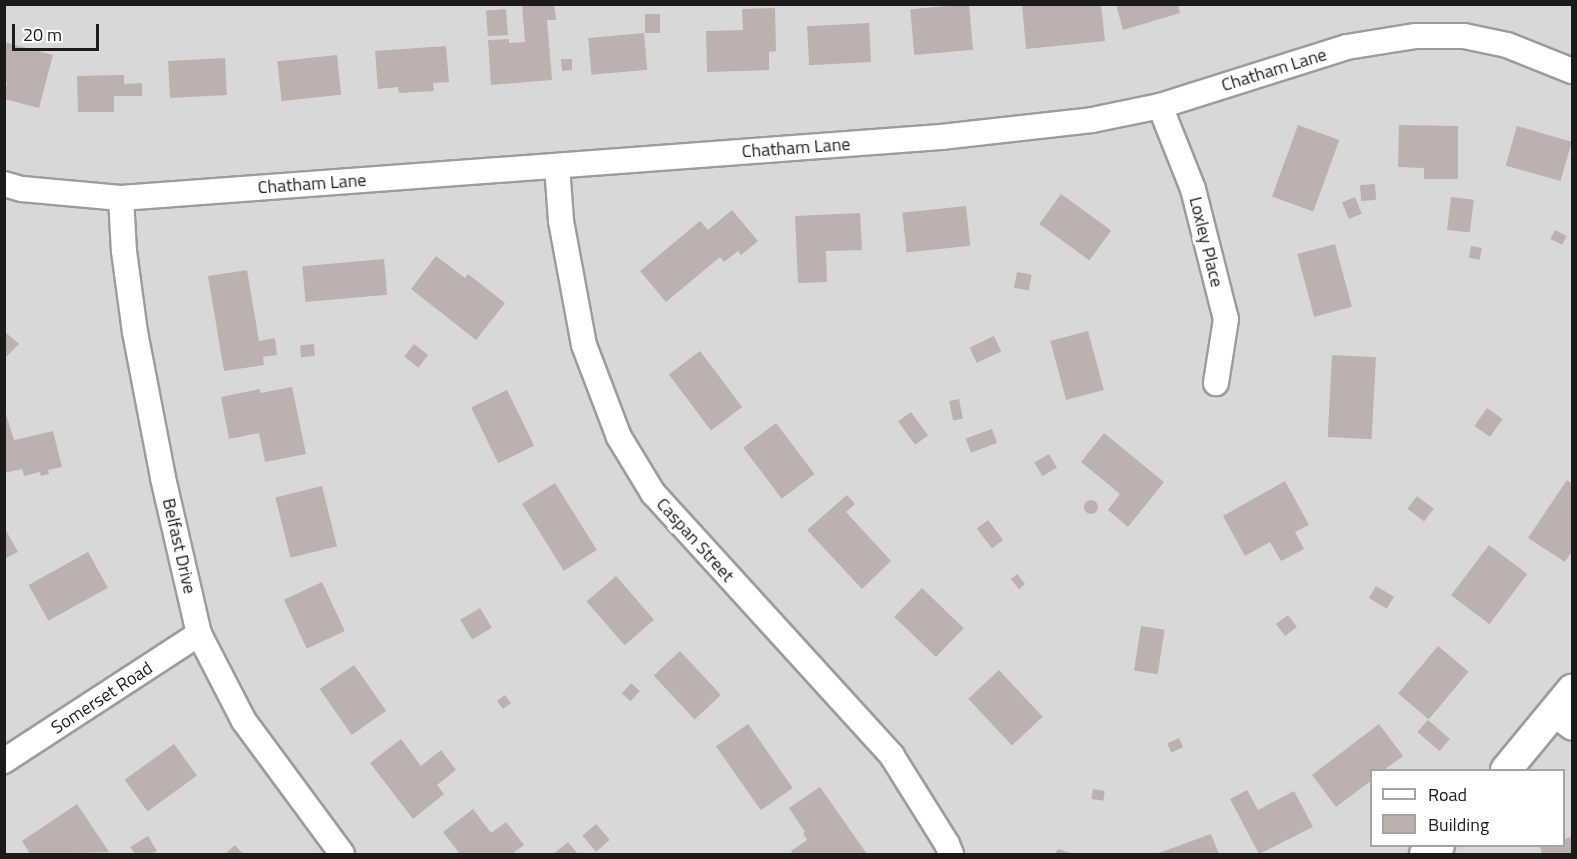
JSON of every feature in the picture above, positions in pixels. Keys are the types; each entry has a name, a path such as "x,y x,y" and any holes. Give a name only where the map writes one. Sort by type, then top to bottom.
{"street":[{"name":"Chatham Lane","path":"4,184 22,189 121,198 941,137 1092,120 1160,105 1347,47 1416,36 1464,36 1507,45 1572,71"},
{"name":"Loxley Place","path":"1160,105 1193,189 1226,319 1216,383"},
{"name":"Caspan Street","path":"557,166 561,221 584,345 620,437 652,493 892,756 947,844 951,855"},
{"name":"Belfast Drive","path":"121,198 124,251 135,332 163,478 199,634 244,722 342,855"},
{"name":"Somerset Road","path":"4,761 199,634"},
{"path":"1508,769 1563,721 1572,690"}],"shaded area":[{"path":"5,5 1572,5 1572,854 5,854"}],"building":[{"path":"522,4 554,4 556,20 547,20 552,80 491,85 488,40 509,39 509,43 525,42"},
{"path":"969,4 973,50 914,55 910,9"},
{"path":"1022,4 1101,4 1105,41 1026,49"},
{"path":"1116,4 1178,4 1180,13 1123,30"},
{"path":"775,8 776,51 769,52 769,70 707,72 706,31 743,30 742,9"},
{"path":"506,9 508,35 488,36 486,10"},
{"path":"645,14 660,14 660,33 645,33"},
{"path":"869,23 871,62 809,65 807,26"},
{"path":"644,33 647,70 591,75 588,38"},
{"path":"4,42 53,55 39,108 4,99 7,83 4,82"},
{"path":"446,46 449,82 433,83 434,91 399,93 398,87 378,89 375,51"},
{"path":"337,55 341,95 282,101 277,61"},
{"path":"225,58 227,95 170,98 168,61"},
{"path":"561,59 572,59 572,70 562,71"},
{"path":"124,75 124,84 142,83 142,96 114,96 114,112 78,112 77,76"},
{"path":"1298,125 1339,140 1313,211 1272,196"},
{"path":"1399,125 1458,126 1458,179 1424,179 1424,168 1398,167"},
{"path":"1517,126 1572,142 1560,181 1506,165"},
{"path":"1375,184 1376,200 1361,201 1360,185"},
{"path":"1061,194 1111,230 1089,260 1039,224"},
{"path":"1355,197 1362,214 1349,219 1342,202"},
{"path":"1451,197 1474,200 1470,233 1447,230"},
{"path":"966,206 970,246 907,252 902,213"},
{"path":"732,210 758,241 741,255 738,251 724,262 720,257 666,302 640,271 700,221 708,230"},
{"path":"860,213 862,250 826,251 827,282 798,283 795,216"},
{"path":"1555,230 1567,236 1562,245 1550,239"},
{"path":"1335,244 1352,307 1314,317 1297,254"},
{"path":"1471,246 1482,248 1480,260 1469,258"},
{"path":"436,256 465,278 468,274 505,303 476,340 411,289"},
{"path":"384,259 387,295 305,302 302,266"},
{"path":"247,270 259,341 275,338 277,355 263,357 264,365 224,371 208,276"},
{"path":"1017,272 1032,275 1029,291 1014,288"},
{"path":"4,331 19,344 4,359"},
{"path":"1088,331 1104,390 1066,400 1050,341"},
{"path":"994,336 1001,351 977,363 970,347"},
{"path":"314,344 315,356 301,357 300,345"},
{"path":"414,344 428,355 418,368 404,357"},
{"path":"700,351 742,407 711,430 669,374"},
{"path":"1332,355 1376,357 1372,439 1328,437"},
{"path":"292,387 306,454 265,462 259,433 229,439 221,397 260,389 260,393"},
{"path":"507,390 534,446 498,463 471,408"},
{"path":"959,399 963,419 953,421 949,401"},
{"path":"4,408 14,440 53,431 62,467 48,470 49,474 41,476 40,472 24,476 22,469 4,473"},
{"path":"1487,408 1503,419 1490,437 1474,426"},
{"path":"911,412 928,435 915,445 898,421"},
{"path":"776,423 815,474 782,499 743,448"},
{"path":"992,429 997,443 971,453 966,439"},
{"path":"1104,433 1164,482 1128,527 1108,510 1120,494 1081,462"},
{"path":"1049,454 1057,468 1042,476 1034,462"},
{"path":"1567,480 1572,484 1572,551 1565,562 1528,538"},
{"path":"1285,481 1309,525 1295,532 1304,549 1281,561 1270,542 1245,556 1223,516"},
{"path":"555,483 597,550 564,571 522,504"},
{"path":"322,486 337,546 290,558 275,498"},
{"path":"847,495 855,504 846,512 891,561 862,589 807,530"},
{"path":"1417,496 1434,509 1424,521 1407,509"},
{"path":"1088,500 1094,500 1098,507 1094,514 1088,514 1084,510 1084,504"},
{"path":"988,520 1003,540 992,548 977,528"},
{"path":"4,527 18,552 4,559"},
{"path":"1489,545 1527,574 1489,624 1451,595"},
{"path":"88,552 108,588 48,621 29,585"},
{"path":"1017,574 1025,584 1019,589 1011,579"},
{"path":"616,576 654,620 625,645 587,602"},
{"path":"322,582 345,631 307,649 284,600"},
{"path":"1376,586 1394,597 1387,609 1369,598"},
{"path":"922,588 964,628 936,657 894,617"},
{"path":"480,608 492,628 472,640 460,620"},
{"path":"1288,615 1297,627 1285,636 1276,624"},
{"path":"1141,626 1165,630 1158,674 1134,670"},
{"path":"1438,646 1469,672 1429,719 1398,693"},
{"path":"680,651 721,695 695,719 654,676"},
{"path":"354,665 386,711 352,735 320,689"},
{"path":"999,670 1043,717 1012,745 968,699"},
{"path":"631,683 640,691 631,701 622,693"},
{"path":"505,695 511,703 503,709 497,701"},
{"path":"1428,720 1450,739 1439,751 1418,732"},
{"path":"748,724 793,788 761,810 716,746"},
{"path":"1379,724 1403,756 1385,769 1370,769 1370,782 1336,807 1312,775"},
{"path":"1179,738 1183,747 1171,752 1167,743"},
{"path":"401,739 421,766 441,750 456,770 437,785 444,794 413,819 370,763"},
{"path":"174,744 197,776 148,811 125,780"},
{"path":"820,787 867,854 793,854 791,851 807,840 803,833 805,832 789,808"},
{"path":"1093,789 1105,791 1103,801 1091,799"},
{"path":"1247,790 1258,810 1294,791 1313,827 1259,854 1230,799"},
{"path":"77,804 109,852 30,854 22,841"},
{"path":"473,809 491,833 506,822 524,845 512,854 460,854 443,832"},
{"path":"596,824 610,840 596,852 582,836"},
{"path":"1211,834 1219,854 1156,854"},
{"path":"148,836 157,851 150,854 135,854 130,847"},
{"path":"1572,837 1572,854 1542,854 1540,847 1565,847 1565,839"},
{"path":"568,842 578,854 553,854"},
{"path":"235,845 243,854 225,854"},
{"path":"1058,849 1073,854 1055,854"}]}
